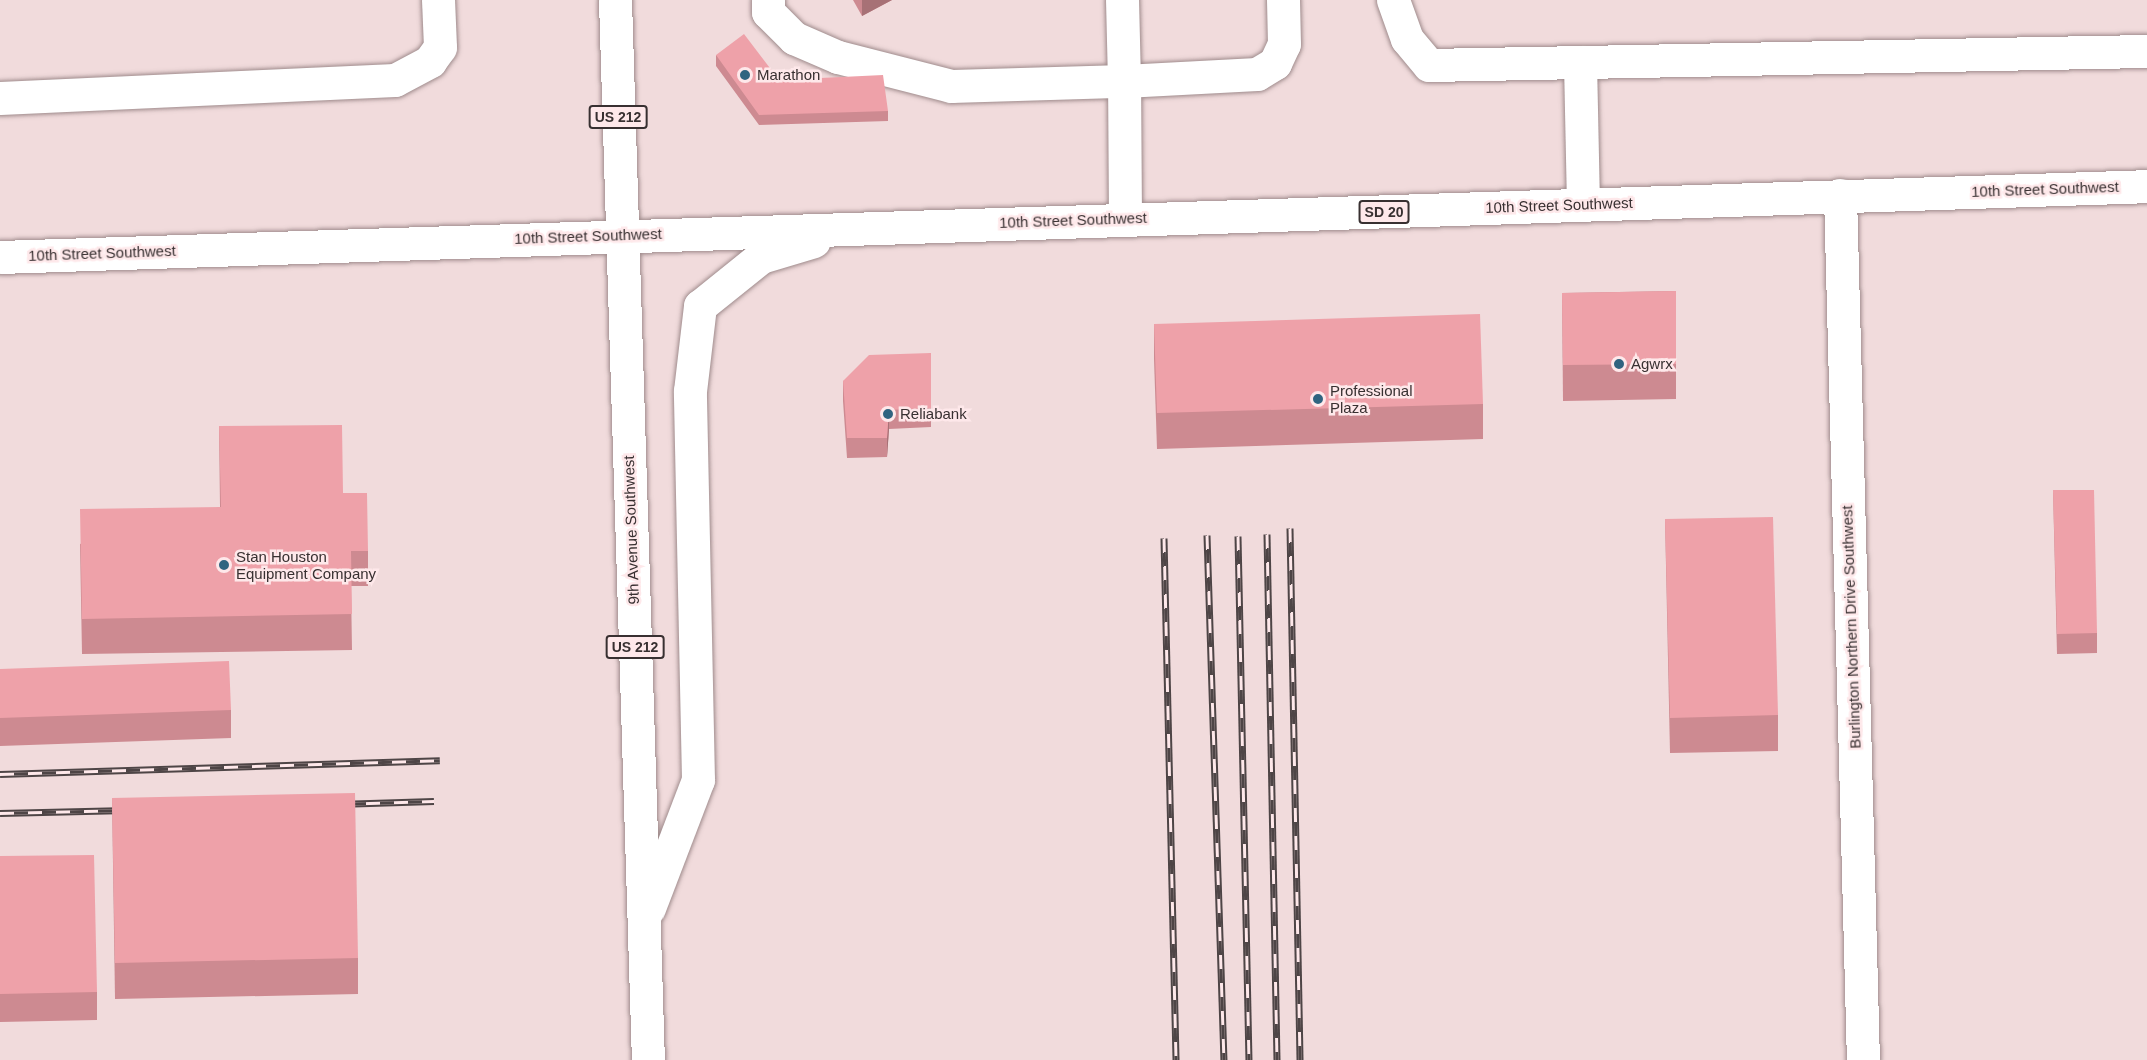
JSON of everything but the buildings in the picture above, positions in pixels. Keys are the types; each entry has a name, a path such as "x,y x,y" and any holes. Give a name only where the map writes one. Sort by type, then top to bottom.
{"main road":[{"path":"0,98 395,80 430,61 440,47 438,0"},
{"name":"9th Avenue Southwest","path":"615,0 648,1060"},
{"path":"768,0 768,12 794,38 838,57 951,86 1257,74 1275,63 1284,44 1283,0"},
{"path":"1122,0 1125,217"},
{"path":"1393,0 1407,39 1429,65 2147,51"},
{"path":"1580,62 1583,204"},
{"name":"10th Street Southwest","path":"0,256 1125,217 2147,186"},
{"name":"Burlington Northern Drive Southwest","path":"1840,195 1863,1060"},
{"path":"644,921 698,780 690,391 699,306 761,256 856,228"}],"railway":[{"path":"1290,528 1300,1060"},
{"path":"1267,534 1277,1060"},
{"path":"1207,535 1224,1060"},
{"path":"1238,536 1249,1060"},
{"path":"1164,538 1176,1060"},
{"path":"0,774 440,760"},
{"path":"338,804 434,801"},
{"path":"0,813 128,810"}],"place":[{"name":"Marathon","path":"745,75"},
{"name":"Agwrx","path":"1619,364"},
{"name":"Professional Plaza","path":"1318,399"},
{"name":"Reliabank","path":"888,414"},
{"name":"Stan Houston Equipment Company","path":"224,565"}]}
